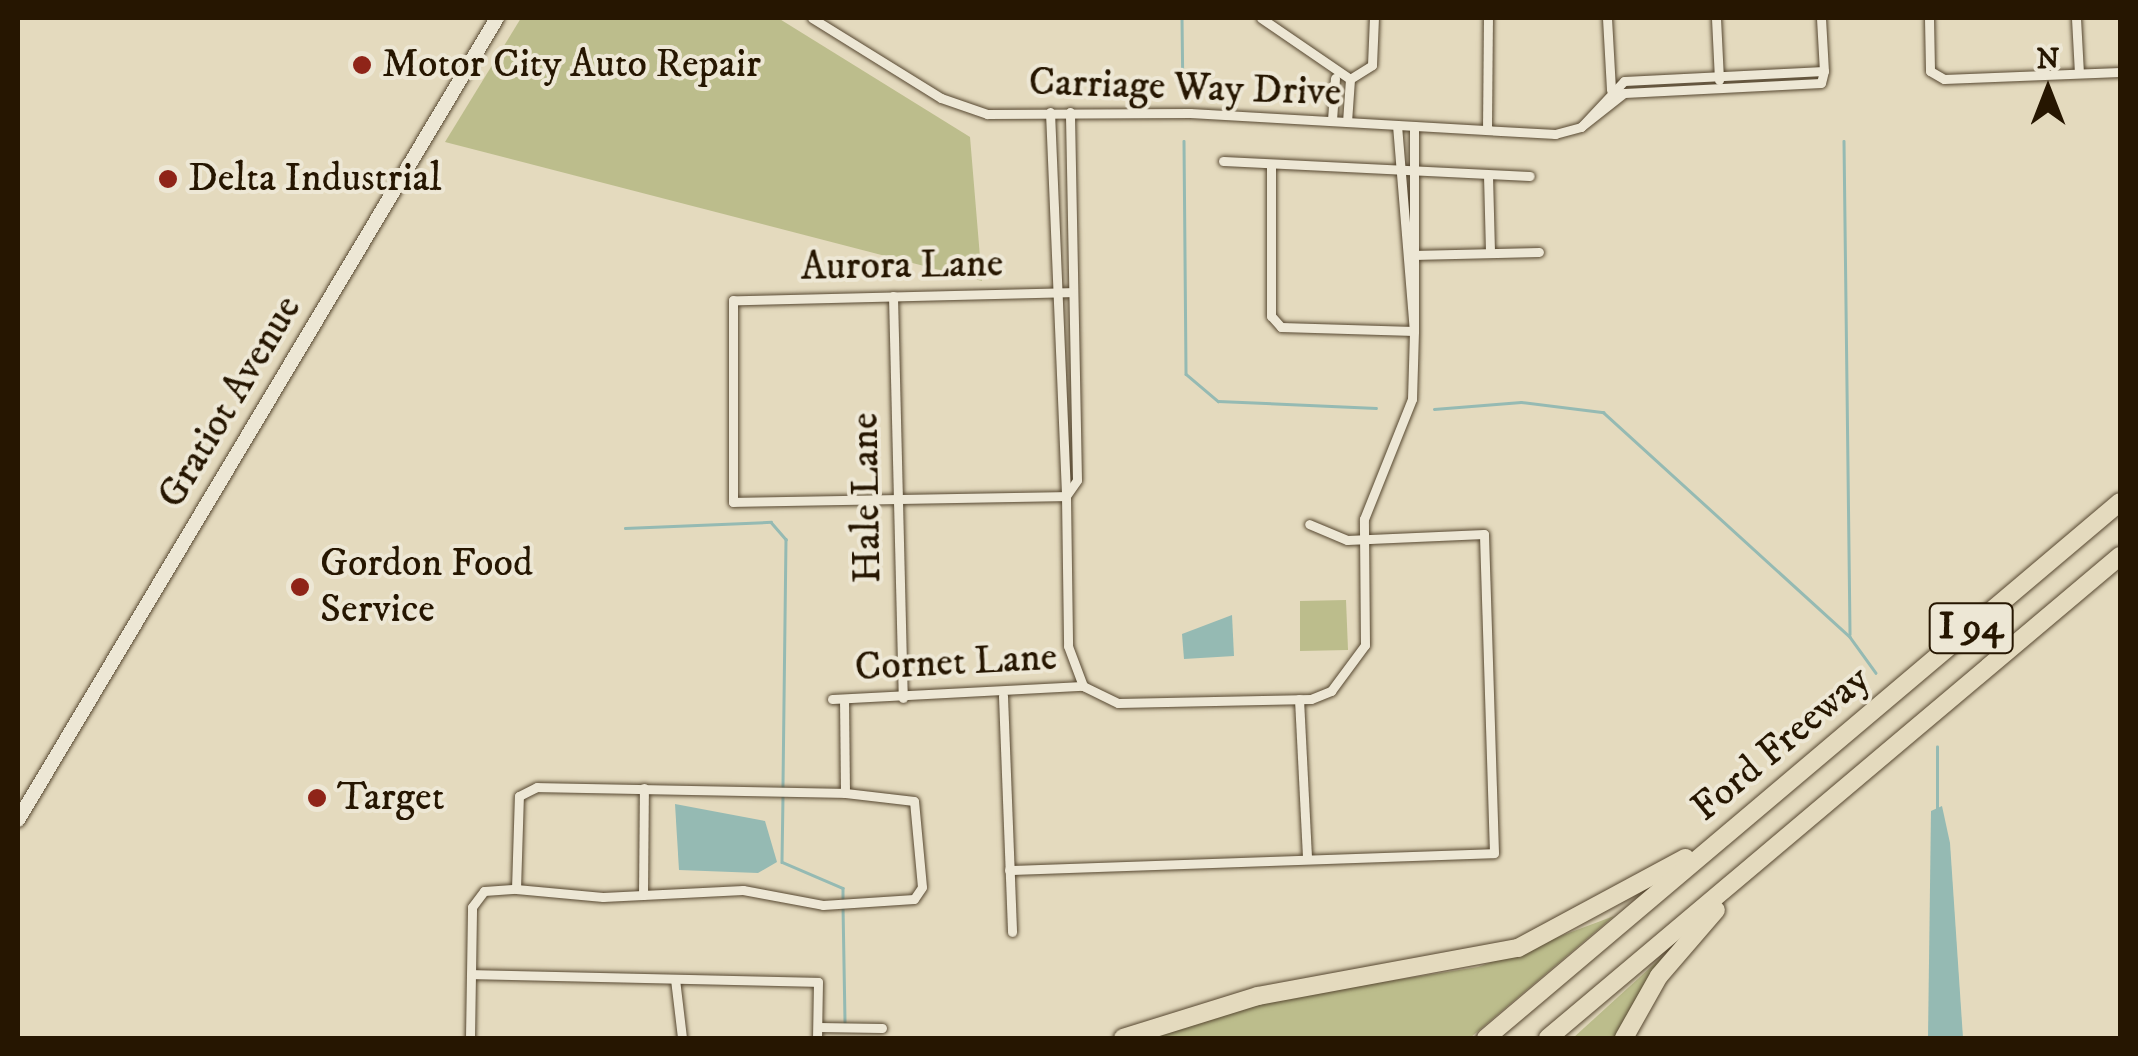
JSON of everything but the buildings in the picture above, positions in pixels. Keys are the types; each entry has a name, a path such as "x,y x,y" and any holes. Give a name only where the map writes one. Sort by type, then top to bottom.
{"highway":[{"name":"Ford Freeway","path":"1486,1038 2120,502"},
{"name":"Ford Freeway","path":"1548,1038 2120,556"},
{"path":"1124,1038 1258,996 1467,963 1544,939 1748,816"},
{"path":"1624,1038 1674,956 1786,838"}],"main road":[{"name":"Gratiot Avenue","path":"18,820 498,18"}],"street":[{"name":"Carriage Way Drive","path":"812,18 956,106 1487,128 1581,126 1613,93"},
{"path":"1261,18 1335,78 1350,80 1372,65 1374,18"},
{"path":"1487,128 1488,18"},
{"path":"1607,18 1613,93"},
{"path":"1716,18 1719,82"},
{"path":"1613,93 1624,81 1822,83 1822,18"},
{"path":"1929,18 1930,71 1944,79 2120,72"},
{"path":"2076,18 2079,73"},
{"path":"1332,120 1335,78"},
{"path":"1347,122 1350,80"},
{"path":"1050,112 1066,496 1068,646 1083,686 1118,703 1300,700 1331,691 1365,644 1364,540 1412,399 1414,331 1407,169 1397,125"},
{"path":"1066,496 1077,480 1070,112"},
{"path":"1407,169 1414,126"},
{"path":"1223,161 1530,176"},
{"path":"1271,165 1271,316 1280,327 1414,331"},
{"path":"1488,176 1490,253"},
{"path":"1410,255 1539,252"},
{"name":"Aurora Lane","path":"896,497 733,502 733,300 1072,292"},
{"name":"Hale Lane","path":"892,296 903,698"},
{"path":"896,497 1066,496"},
{"path":"1009,870 1494,853 1484,534 1364,540 1309,524"},
{"name":"Cornet Lane","path":"832,699 1003,696 1083,686"},
{"path":"1003,696 1012,932"},
{"path":"844,699 845,792"},
{"path":"1300,700 1307,860"},
{"path":"470,1038 476,898 516,889 643,895 743,890 824,905 914,899 922,887 914,800 845,792 770,798 644,788 537,787 519,796 516,889"},
{"path":"643,895 644,788"},
{"path":"472,974 818,982 817,1033 882,1028"},
{"path":"675,979 682,1038"}],"green space":[{"path":"521,18 778,18 970,137 982,281 445,142"},
{"path":"1346,600 1348,650 1300,651 1300,601"},
{"path":"1614,916 1470,1038 1142,1038 1282,998 1478,967"},
{"path":"1663,956 1618,1038 1573,1038"}],"water":[{"path":"1232,615 1234,656 1184,659 1182,634"},
{"path":"675,804 765,821 777,862 758,873 679,870"},
{"path":"1942,806 1950,843 1963,1038 1928,1038 1931,811"}],"waterway":[{"path":"1182,18 1183,96"},
{"path":"1184,141 1186,374 1218,401 1376,408"},
{"path":"1844,141 1850,634"},
{"path":"1434,409 1521,402 1603,412 1850,637 1876,673"},
{"path":"625,528 771,522 786,539 783,789"},
{"path":"1937,747 1937,811"},
{"path":"783,797 782,862 843,888 843,898"},
{"path":"843,906 845,1023"}],"place":[{"name":"Motor City Auto Repair","path":"362,65"},
{"name":"Delta Industrial","path":"168,179"},
{"name":"Gordon Food Service","path":"300,587"},
{"name":"Target","path":"317,798"}]}
